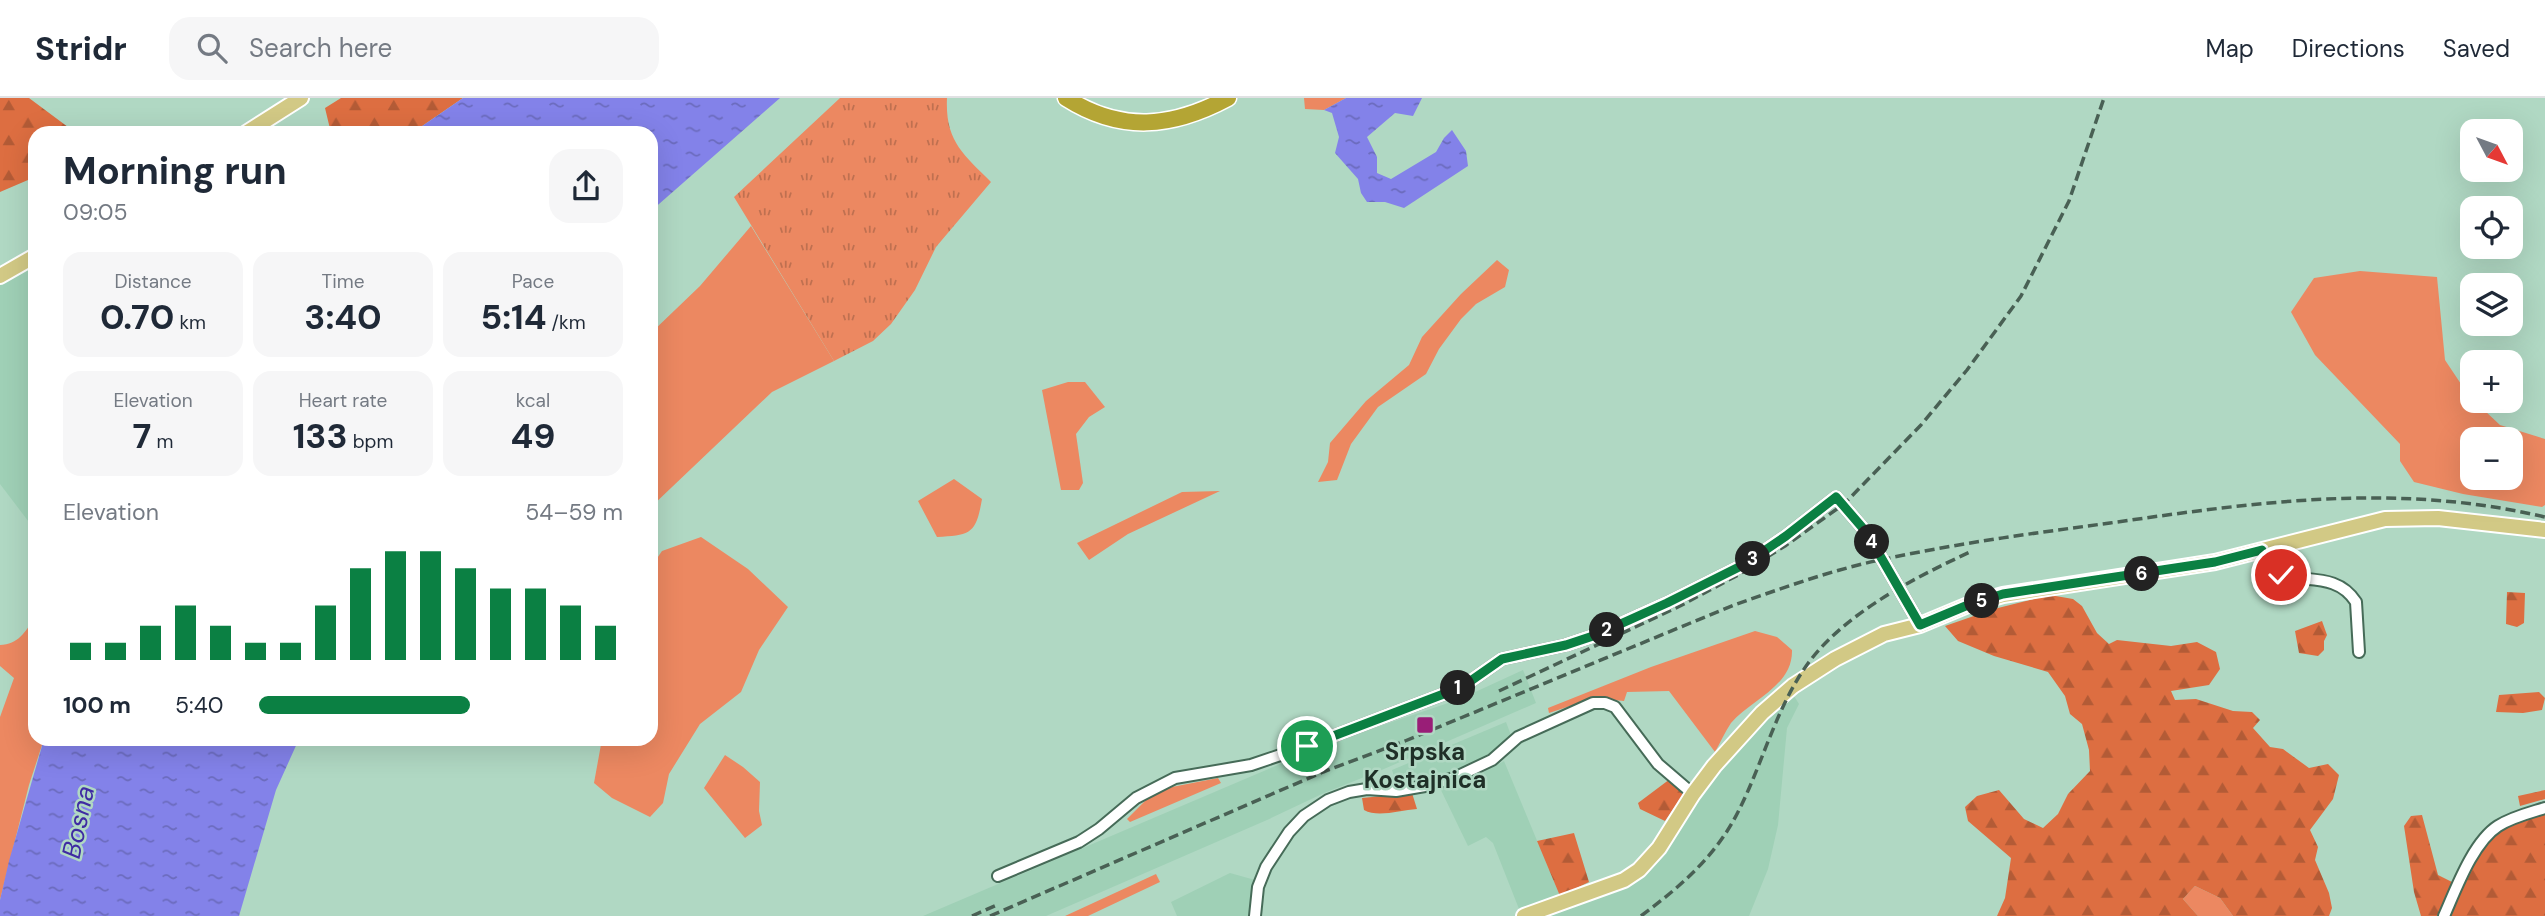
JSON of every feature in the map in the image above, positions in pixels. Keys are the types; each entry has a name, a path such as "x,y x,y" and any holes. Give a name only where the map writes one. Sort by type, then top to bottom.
{"highway":[{"path":"1066,98 1100,116 1130,124 1167,122 1191,115 1228,98"}],"main road":[{"path":"257,126 301,98"},
{"path":"0,276 28,260"},
{"path":"1524,916 1631,876 1645,865 1693,794 1738,737 1793,685 1835,659 1884,634 1920,625 2003,594 2215,562 2385,519 2438,518 2545,530"}],"street":[{"path":"998,876 1079,842 1100,829 1136,798 1175,778 1251,765 1307,746 1462,687 1502,659 1566,645 1596,635 1656,608 1745,564 1836,497 1867,533 1920,625"},
{"path":"2262,550 2265,563 2281,575 2290,578 2314,578 2335,585 2351,595 2356,601 2359,652"},
{"path":"1255,916 1258,887 1266,867 1289,832 1304,816 1328,800 1349,792 1367,789 1396,791 1454,778 1492,760 1518,737 1593,703 1605,703 1615,707 1658,764 1693,794"},
{"path":"2444,916 2483,841 2498,826 2545,808"}],"shaded area":[{"path":"28,268 28,521 0,484 0,284"},
{"path":"1523,670 1536,703 1046,916 923,916 1327,744 1460,699"},
{"path":"1794,696 1799,704 1787,728 1778,825 1768,869 1749,916 1550,916 1618,889 1723,763 1768,717"},
{"path":"1506,722 1512,738 1497,753 1454,774 1397,786 1392,770"},
{"path":"1504,761 1560,896 1521,914 1493,843 1486,837 1468,846 1439,786 1478,775"},
{"path":"1230,873 1255,880 1251,916 1177,916 1171,902"}],"green space":[{"path":"0,98 29,98 67,126 28,126 28,180 0,192"},
{"path":"341,98 463,98 422,126 329,126 325,108"},
{"path":"840,98 947,98 949,125 958,146 991,182 936,247 915,290 891,324 873,341 834,361 734,197"},
{"path":"1304,98 1346,98 1324,110 1305,109"},
{"path":"751,226 834,361 772,392 658,500 658,326 700,286"},
{"path":"1497,260 1509,270 1505,287 1476,304 1461,319 1439,349 1426,374 1378,407 1351,444 1337,480 1318,482 1328,462 1330,443 1366,401 1409,365 1422,337"},
{"path":"2360,271 2437,277 2445,360 2460,382 2460,413 2487,413 2500,425 2506,427 2460,427 2460,490 2523,490 2523,432 2545,439 2545,505 2542,507 2463,494 2414,482 2400,461 2400,444 2315,355 2291,312 2314,278"},
{"path":"1068,382 1085,382 1105,407 1089,417 1076,434 1083,483 1079,490 1061,490 1042,390"},
{"path":"954,479 982,499 977,519 974,526 965,533 937,537 918,501"},
{"path":"1220,491 1128,534 1089,560 1077,543 1182,492"},
{"path":"701,537 748,569 788,607 759,650 741,692 700,724 669,774 663,803 650,817 612,798 594,783 601,746 658,746 658,557 662,551"},
{"path":"2507,592 2525,593 2524,623 2517,627 2506,624"},
{"path":"2050,595 2073,599 2082,606 2097,633 2109,644 2117,640 2171,646 2197,642 2216,652 2220,669 2209,685 2171,691 2175,700 2196,699 2233,711 2252,712 2260,720 2253,728 2270,747 2283,749 2309,768 2328,764 2339,775 2333,799 2310,830 2318,847 2315,860 2329,893 2332,908 2329,916 2233,916 2220,898 2195,886 2183,899 2198,916 1997,916 2005,898 2011,858 1968,821 1965,807 1977,796 1999,790 2024,819 2043,828 2058,814 2068,794 2090,771 2089,750 2082,724 2070,714 2065,696 2048,672 1994,656 1958,641 1945,626 1994,609"},
{"path":"2322,621 2327,635 2324,650 2318,656 2299,653 2295,631"},
{"path":"28,628 28,746 42,746 0,900 0,717 14,678 0,666 0,645 12,643"},
{"path":"1755,631 1777,637 1792,650 1791,662 1779,683 1731,723 1715,752 1669,691 1627,692 1624,701 1594,698 1549,713 1548,708 1651,667"},
{"path":"2539,692 2545,698 2542,710 2523,713 2496,712 2499,695"},
{"path":"725,755 760,782 759,811 762,825 745,838 704,788"},
{"path":"1218,778 1221,783 1130,822 1127,819 1148,798 1172,787"},
{"path":"1670,779 1684,793 1665,821 1640,809 1638,803"},
{"path":"2545,790 2545,799 2520,806 2518,796"},
{"path":"1412,793 1417,809 1382,813 1364,810 1362,798"},
{"path":"2545,814 2545,916 2450,916 2474,864 2493,838 2524,820"},
{"path":"2422,815 2438,875 2454,883 2437,916 2421,916 2414,892 2404,826 2411,816"},
{"path":"1574,833 1589,882 1560,896 1537,841"},
{"path":"1156,874 1160,882 1088,916 1065,916"},
{"path":"2195,886 2220,898 2233,916 2198,916 2183,899"}],"water":[{"path":"463,98 780,98 658,205 658,126 422,126"},
{"path":"1346,98 1422,98 1413,116 1395,113 1367,137 1377,157 1377,173 1391,179 1436,152 1452,130 1466,151 1468,166 1404,208 1385,202 1367,202 1361,193 1358,179 1335,153 1339,137 1332,113 1324,110"},
{"name":"Bosna","path":"42,746 296,746 276,790 239,916 0,916 0,900"}],"railway":[{"path":"1499,691 1680,606 1738,575 1844,504 1921,425 1967,370 2021,296 2069,201 2104,98"},
{"path":"990,916 1323,772 1405,741 1734,605 1866,563 1997,539 2165,515 2327,499 2435,500 2490,506 2545,517"},
{"path":"1641,916 1696,870 1719,843 1738,812 1779,716 1798,679 1825,644 1842,627 1883,598 1970,552"},
{"path":"972,916 997,905"}],"place":[{"name":"Srpska Kostajnica","path":"1425,725"}],"route":[{"path":"1307,746 1462,687 1502,659 1539,653 1596,635 1667,603 1766,551 1836,497 1867,533 1920,625 2003,594 2215,562 2262,550 2265,563 2281,575"}]}
